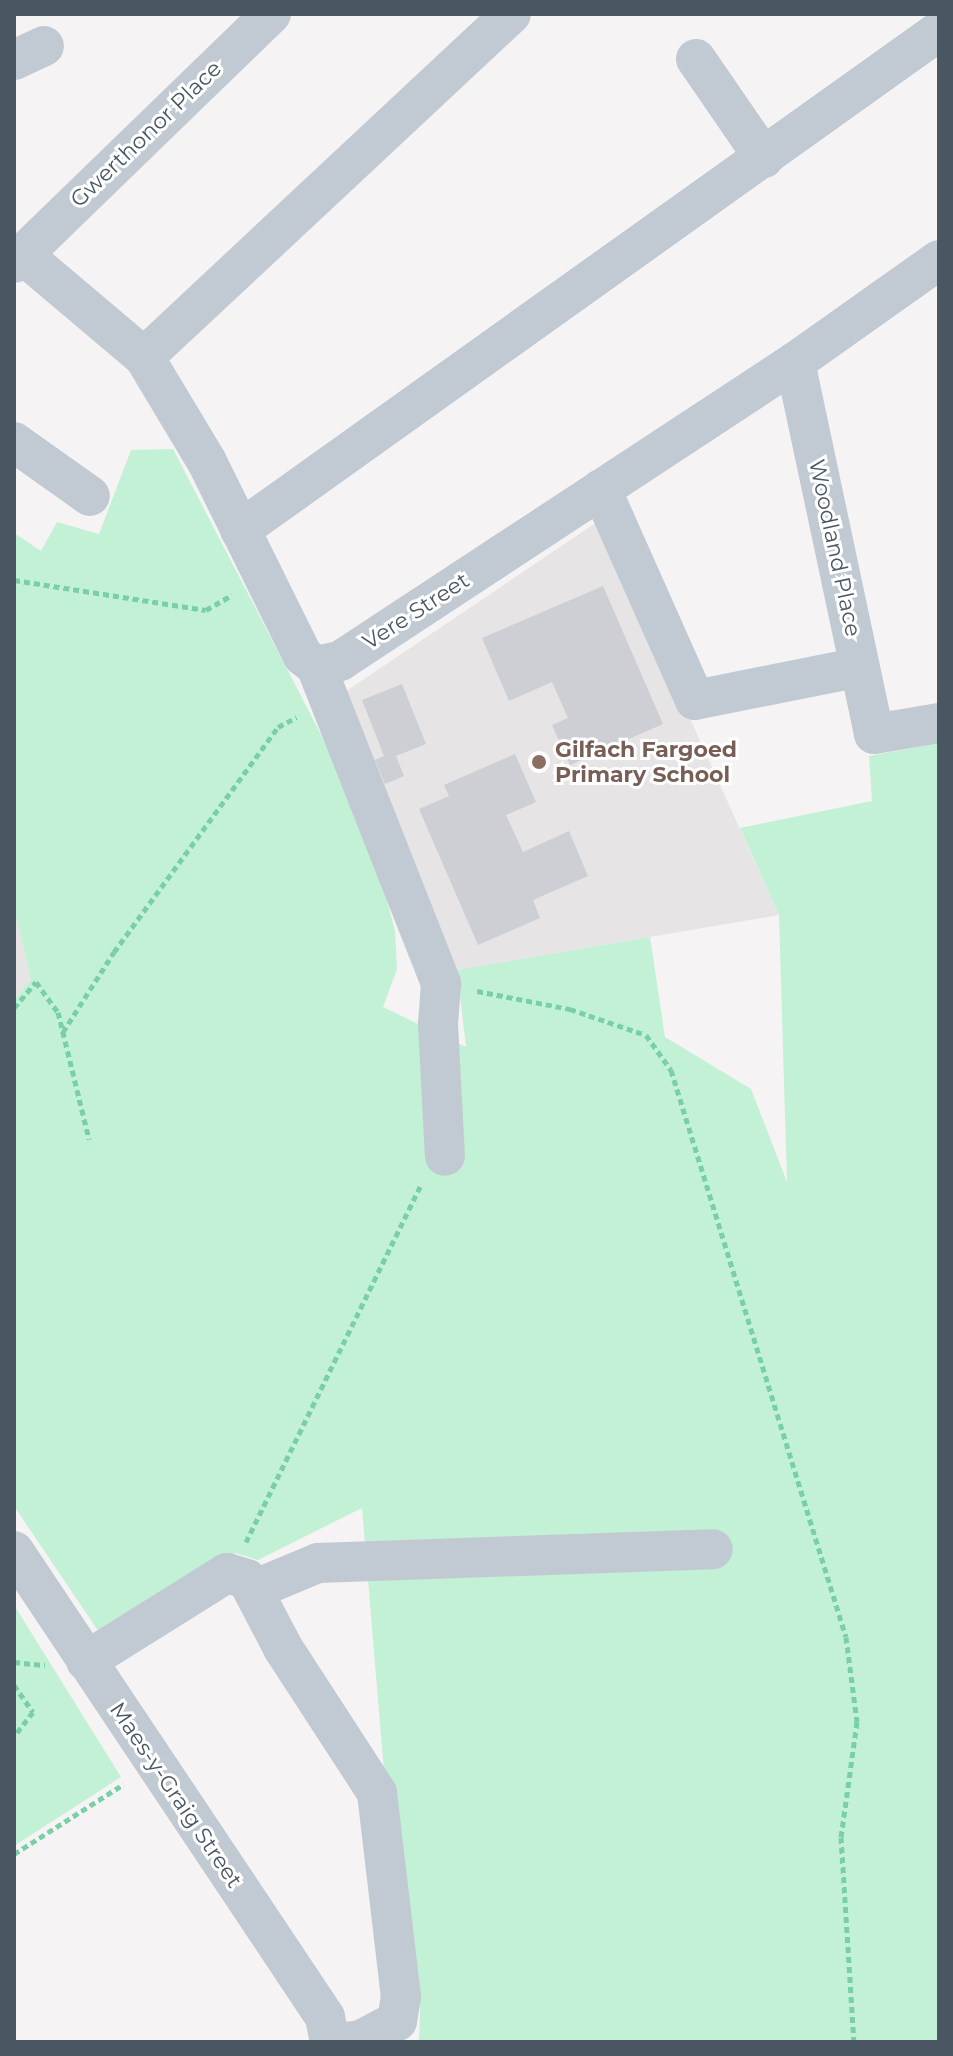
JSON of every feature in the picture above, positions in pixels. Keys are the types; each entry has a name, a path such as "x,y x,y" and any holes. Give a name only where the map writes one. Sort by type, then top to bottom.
{"street":[{"name":"Gwerthonor Place","path":"18,258 271,14"},
{"path":"144,357 511,14"},
{"path":"240,530 939,31"},
{"path":"696,59 764,158"},
{"path":"18,258 144,357 207,462 303,656 316,666 441,984 438,1024 445,1156"},
{"name":"Vere Street","path":"316,666 340,661 795,362 939,260"},
{"name":"Woodland Place","path":"795,362 874,734 939,723"},
{"path":"14,442 90,496"},
{"path":"601,489 695,700 860,667"},
{"path":"86,1661 240,1582 318,1563 713,1549"},
{"name":"Maes-y-Graig Street","path":"14,1551 325,2017 330,2042"},
{"path":"240,1582 377,1793 401,1996 397,2021 362,2040 346,2042"}],"path":[{"path":"14,580 206,610 264,577"},
{"path":"63,1032 114,952 278,727 305,712"},
{"path":"14,1008 36,982 58,1012 89,1139"},
{"path":"441,984 570,1009 646,1035 671,1070 846,1637 857,1722 841,1837 854,2042"},
{"path":"240,1582 253,1531 421,1184 445,1156"},
{"path":"14,1685 33,1712 14,1736"},
{"path":"14,1854 156,1764"}],"shaded area":[{"name":"Gilfach Fargoed Primary School","path":"600,520 779,915 457,970 339,696"},
{"path":"14,908 31,980 14,1000"}],"green space":[{"path":"173,449 345,781 377,863 395,931 397,969 383,1007 466,1047 457,970 650,937 665,1037 751,1089 787,1182 779,915 740,828 872,801 869,756 939,743 939,2042 419,2042 420,2009 384,1771 362,1508 258,1560 235,1553 101,1635 14,1506 14,1000 31,980 14,908 14,533 41,551 57,522 99,534 131,450"},
{"path":"14,1605 121,1777 14,1846"}],"building":[{"path":"603,586 663,724 570,765 552,725 568,718 552,682 509,701 482,638"},
{"path":"402,684 426,744 396,756 404,776 385,784 375,760 384,756 362,700"},
{"path":"515,754 536,802 506,815 523,852 569,831 588,876 533,900 540,918 478,945 419,809 449,796 444,785"}],"place":[{"name":"Gilfach Fargoed Primary School","path":"539,762"}]}
